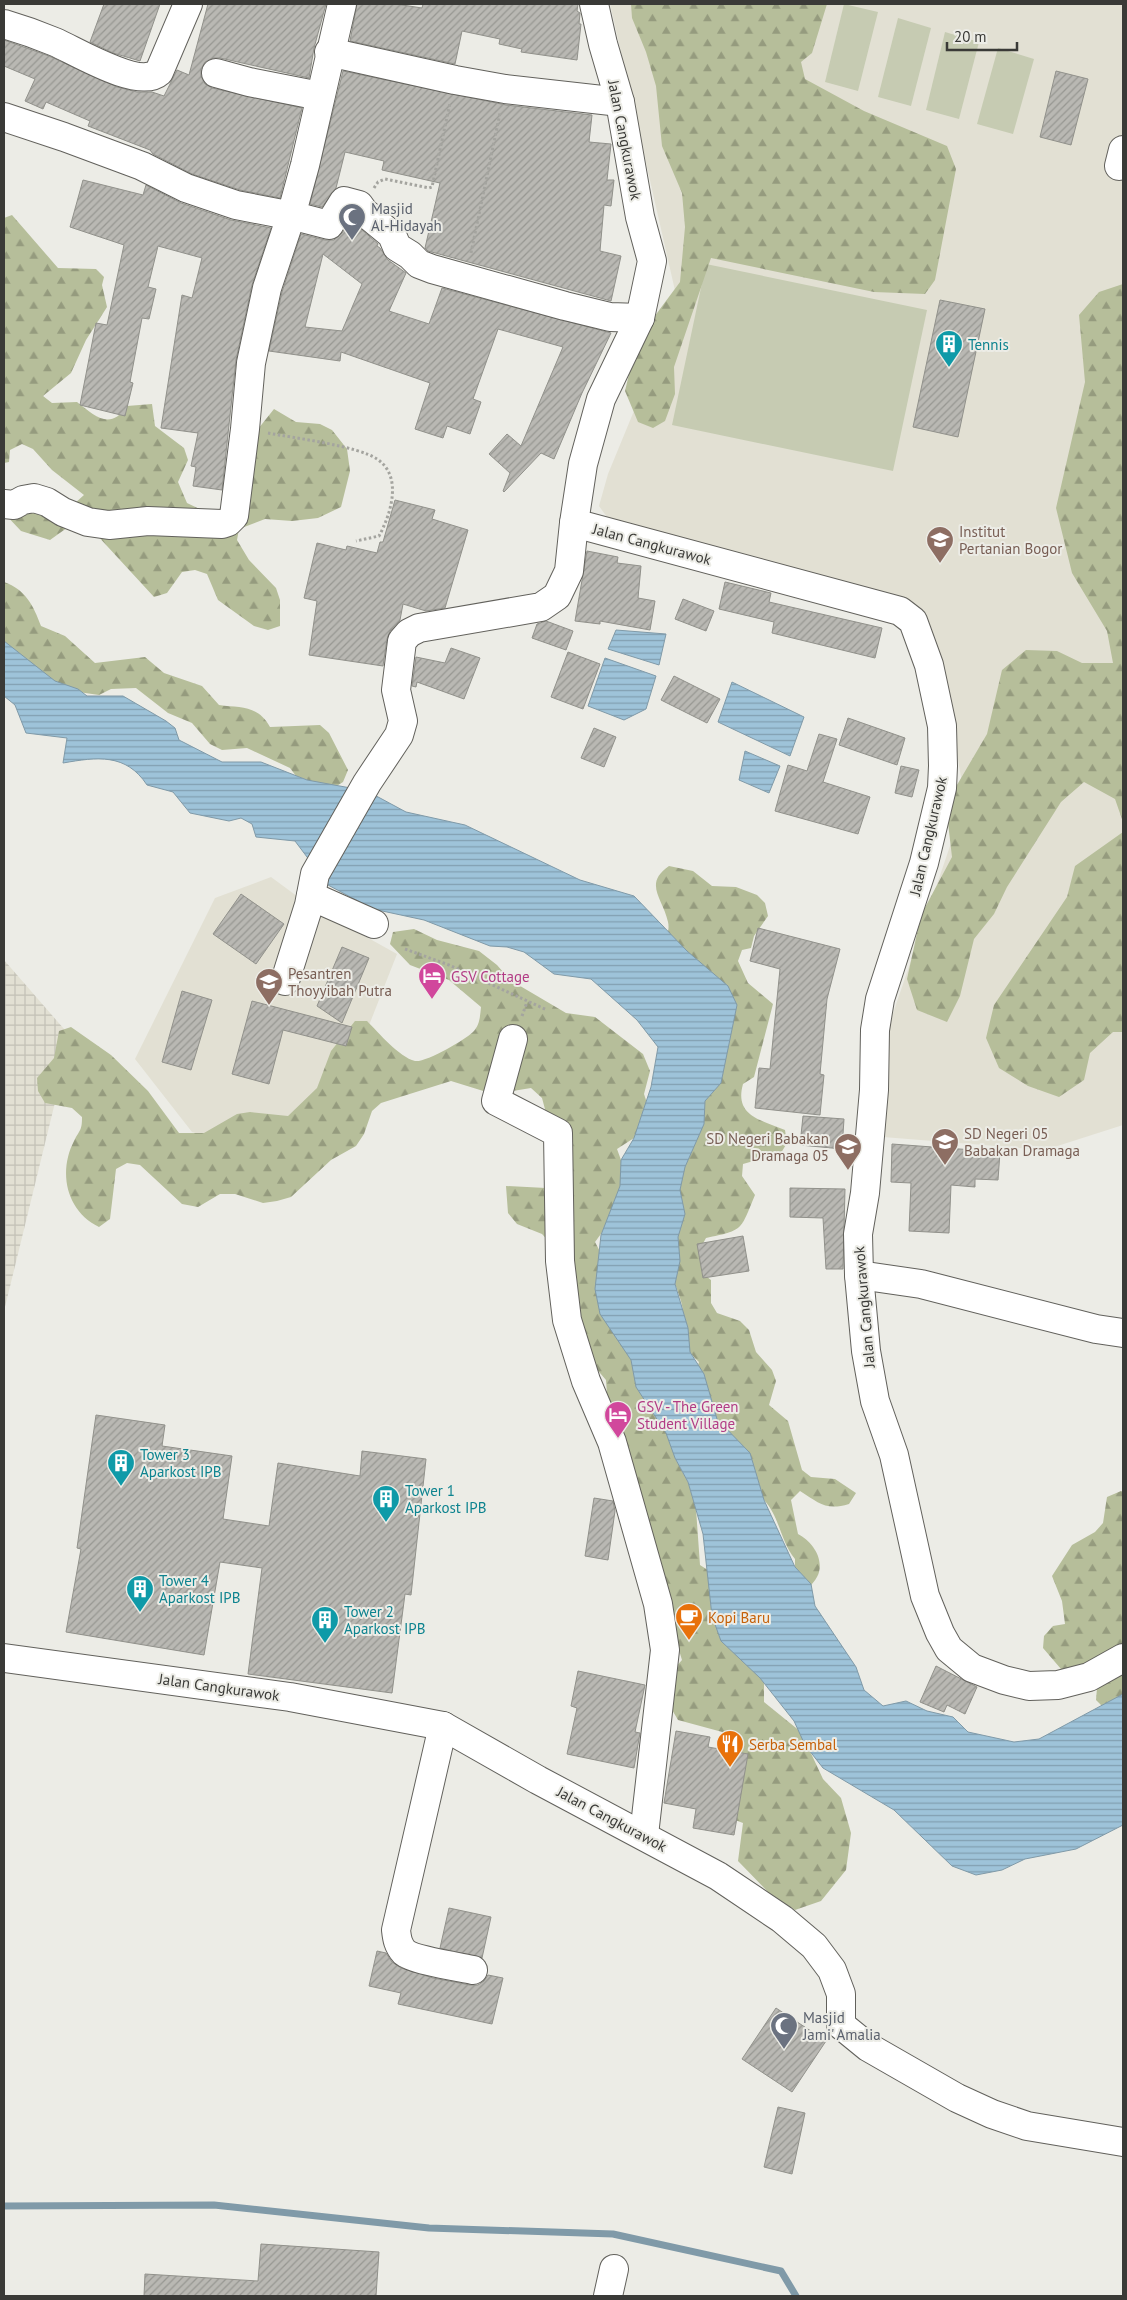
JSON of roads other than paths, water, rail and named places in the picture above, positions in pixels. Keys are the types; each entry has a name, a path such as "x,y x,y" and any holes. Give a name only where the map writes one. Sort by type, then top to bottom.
{"street":[{"path":"4,24 56,43 112,69 146,78 155,76 159,72 188,4"},
{"path":"4,504 14,505 22,500 34,498 47,502 63,512 88,522 109,525 148,521 208,524 228,522 234,516 246,429 251,363 266,288 291,216 342,4"},
{"name":"Jalan Cangkurawok","path":"594,4 603,44 620,102 643,231 652,261 640,318 601,399 583,464 574,523 900,611 912,621 929,665 942,726 942,788 924,863 880,999 876,1022 873,1063 874,1090 865,1193 858,1234 858,1275 866,1351 875,1400 894,1454 925,1596 940,1634 949,1649 972,1668 1004,1680 1029,1686 1058,1685 1089,1677 1123,1658"},
{"path":"330,52 455,80 505,89 620,102"},
{"path":"216,73 275,88 320,96"},
{"path":"4,117 142,166 186,188 227,202 328,225 344,200 359,205 364,212 392,235 397,247 410,255 419,264 610,317 640,318"},
{"path":"285,981 313,885 367,783 399,735 403,721 396,690 402,641 409,633 419,628 541,606 557,596 569,572 574,523"},
{"path":"313,885 374,924"},
{"path":"513,1039 496,1101 558,1133 560,1261 567,1320 586,1381 612,1442 658,1604 665,1650 644,1835"},
{"path":"858,1275 921,1284 1096,1329 1123,1333"},
{"name":"Jalan Cangkurawok","path":"4,1658 290,1697 443,1726 538,1780 718,1876 782,1919 814,1946 832,1970 841,1994 841,2026 868,2048 957,2098 992,2114 1028,2126 1123,2142"},
{"path":"443,1726 396,1930 397,1942 405,1953 422,1959 473,1970"},
{"path":"608,2296 614,2269"}],"water":[{"path":"616,630 666,634 659,665 608,649"},
{"path":"4,641 55,681 78,689 87,696 123,696 175,728 179,740 222,762 261,762 307,780 367,791 406,812 465,825 580,880 634,896 687,951 728,986 737,1005 721,1083 705,1101 704,1124 685,1167 680,1190 685,1214 678,1237 680,1261 675,1284 688,1328 690,1352 704,1374 717,1419 750,1453 764,1500 795,1567 811,1584 815,1606 856,1667 864,1690 883,1706 906,1701 927,1711 953,1717 968,1732 1014,1742 1039,1739 1123,1694 1123,1825 1076,1849 1025,1859 1002,1870 976,1875 952,1866 894,1810 823,1768 805,1745 794,1721 760,1678 721,1641 712,1616 703,1534 688,1482 675,1458 666,1433 636,1387 631,1360 600,1314 595,1289 601,1235 620,1186 621,1160 634,1138 651,1087 658,1047 637,1020 591,979 554,974 524,952 507,947 490,946 424,920 373,909 328,885 295,841 256,837 252,824 241,818 229,821 190,813 173,792 147,785 130,767 120,762 88,759 63,763 67,738 26,733 15,705 4,696"},
{"path":"605,658 656,676 646,709 624,720 588,706"},
{"path":"732,682 804,717 790,756 718,722"},
{"path":"745,751 780,766 769,793 739,780"}],"waterway":[{"path":"4,2206 214,2205 429,2228 613,2234 781,2271 796,2296"}],"place":[{"name":"Masjid Al-Hidayah","path":"352,241"},
{"name":"Tennis","path":"949,368"},
{"name":"Institut Pertanian Bogor","path":"940,564"},
{"name":"GSV Cottage","path":"432,1000"},
{"name":"Pesantren Thoyyibah Putra","path":"269,1006"},
{"name":"SD Negeri 05 Babakan Dramaga","path":"945,1166"},
{"name":"SD Negeri Babakan Dramaga 05","path":"848,1171"},
{"name":"GSV - The Green Student Village","path":"618,1439"},
{"name":"Tower 3 Aparkost IPB","path":"121,1487"},
{"name":"Tower 1 Aparkost IPB","path":"386,1523"},
{"name":"Tower 4 Aparkost IPB","path":"140,1613"},
{"name":"Kopi Baru","path":"689,1641"},
{"name":"Tower 2 Aparkost IPB","path":"325,1644"},
{"name":"Serba Sembal","path":"730,1768"},
{"name":"Masjid Jami' Amalia","path":"784,2050"}]}
